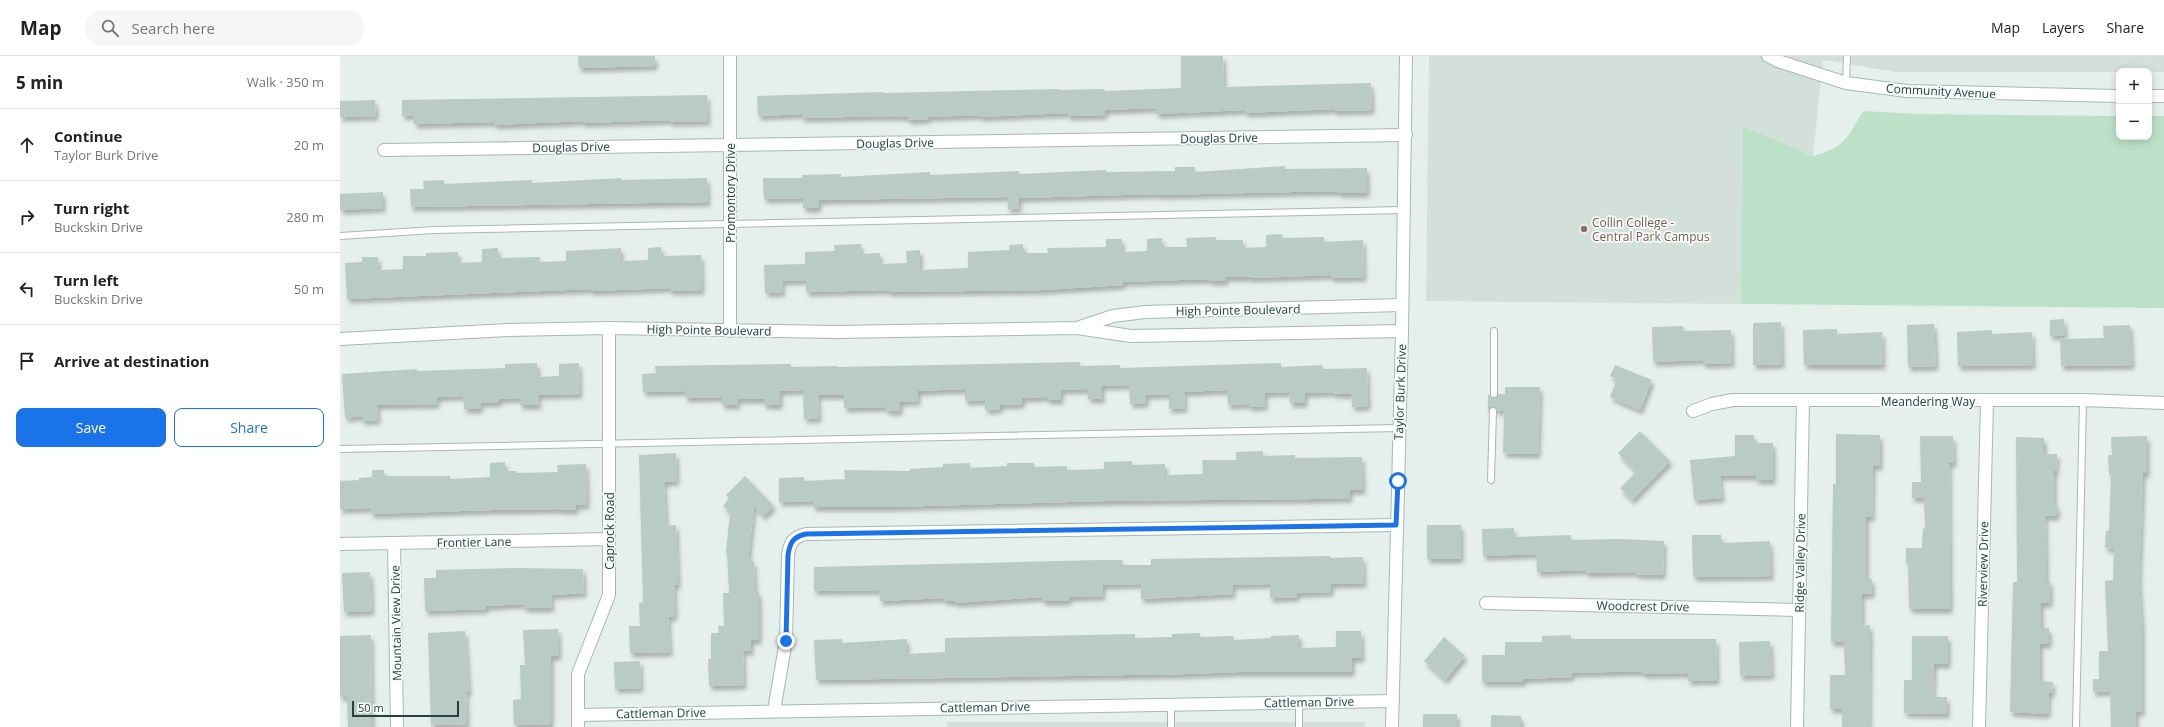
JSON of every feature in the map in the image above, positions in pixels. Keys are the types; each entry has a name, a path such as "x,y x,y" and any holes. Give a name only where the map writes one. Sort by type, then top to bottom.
{"street":[{"name":"Promontory Drive","path":"730,56 730,331"},
{"name":"Taylor Burk Drive","path":"1392,727 1402,331 1401,306 1406,135 1406,56"},
{"name":"Community Avenue","path":"1768,56 1778,61 1846,83 1907,91 2116,96"},
{"path":"2152,96 2164,96"},
{"name":"Douglas Drive","path":"384,150 1406,135"},
{"name":"High Pointe Boulevard","path":"1077,328 1113,316 1145,312 1401,306"},
{"name":"High Pointe Boulevard","path":"340,340 508,330 609,328 851,332 1077,328 1131,336 1402,331"},
{"name":"Caprock Road","path":"578,721 578,674 609,595 609,328"},
{"name":"Meandering Way","path":"1693,411 1712,404 1733,400 2083,400 2164,402"},
{"name":"Ridge Valley Drive","path":"1797,727 1803,400"},
{"name":"Riverview Drive","path":"1979,727 1987,401"},
{"path":"774,710 786,641 789,545 798,536 806,534 1396,525"},
{"name":"Frontier Lane","path":"340,544 609,539"},
{"name":"Mountain View Drive","path":"394,543 398,727"},
{"name":"Woodcrest Drive","path":"1486,603 1799,610"},
{"name":"Cattleman Drive","path":"578,721 774,710 1393,701"}],"lane":[{"path":"1846,83 1847,56"},
{"path":"340,236 434,230 1404,210"},
{"path":"1494,331 1494,394"},
{"path":"2076,727 2083,400"},
{"path":"1491,480 1493,411"},
{"path":"340,449 1399,428"},
{"path":"1298,727 1299,702"},
{"path":"1171,705 1171,727"}],"shaded area":[{"name":"Collin College - Central Park Campus","path":"1429,56 2164,56 2164,72 2152,72 2152,68 2116,68 2116,72 1896,72 1823,60 1813,156 1743,126 1741,304 1426,301"},
{"path":"947,722 1365,722 1365,727 947,727"}],"green space":[{"path":"1863,111 1916,114 2116,116 2116,140 2152,140 2152,116 2164,116 2164,308 1741,304 1743,126 1813,156 1824,153 1839,145 1849,135"}],"building":[{"path":"578,56 655,56 655,66 579,68"},
{"path":"1181,56 1223,56 1224,87 1371,83 1372,110 1334,111 1334,109 1245,113 1245,110 1156,114 1156,108 1105,110 1105,115 1068,116 1068,113 980,117 980,115 928,117 928,119 908,120 908,117 889,116 802,118 802,114 758,116 757,96 883,92 1059,89 1104,89 1105,91 1181,88"},
{"path":"707,95 708,121 670,122 670,120 583,123 583,121 494,125 494,122 414,124 414,115 402,116 402,100"},
{"path":"375,100 376,116 340,117 340,101"},
{"path":"1285,166 1285,169 1367,168 1367,193 1338,193 1338,191 1019,198 1019,208 1008,209 1007,197 819,200 819,208 803,208 803,198 764,199 763,178 802,178 802,175 841,174 841,177 930,172 930,175 1019,171 1019,174 1106,170 1106,172 1175,171 1175,167 1195,167 1195,172"},
{"path":"621,178 621,180 707,178 708,202 411,207 410,189 424,189 423,181 444,180 444,184 532,180 532,183"},
{"path":"383,192 383,208 340,210 340,194"},
{"path":"1282,234 1282,238 1324,237 1324,242 1363,240 1364,277 1331,278 1331,275 1250,278 1226,277 1226,281 1209,281 1209,279 1123,282 1123,285 1042,290 889,292 889,290 806,292 806,280 782,281 783,292 765,293 764,265 805,264 805,252 835,251 834,245 861,244 861,254 880,253 880,264 907,263 906,251 920,250 920,270 968,268 968,252 1010,250 1009,245 1023,244 1023,253 1048,253 1047,248 1106,247 1106,239 1122,239 1122,252 1147,251 1147,239 1162,238 1162,247 1187,247 1186,238 1216,237 1216,240 1243,240 1243,248 1266,247 1266,235"},
{"path":"661,247 662,256 701,255 702,290 670,291 670,288 591,291 591,289 347,299 345,263 362,262 362,257 378,257 378,270 403,269 403,256 426,256 426,253 458,252 459,263 482,262 482,249 498,248 498,258 540,257 540,262 566,261 566,251 621,248 621,261 648,260 648,248"},
{"path":"2064,319 2065,335 2050,336 2050,320"},
{"path":"1781,322 1782,364 1753,365 1753,323"},
{"path":"1934,324 1936,366 1908,367 1907,325"},
{"path":"2130,325 2132,365 2061,366 2060,339 2104,338 2103,326"},
{"path":"1683,326 1684,331 1731,330 1732,363 1703,364 1703,360 1653,362 1652,327"},
{"path":"1837,329 1837,334 1882,332 1883,365 1804,365 1803,330"},
{"path":"1992,330 1992,334 2032,332 2033,365 1958,366 1957,332"},
{"path":"1080,362 1080,366 1120,365 1120,368 1281,363 1281,367 1322,365 1323,369 1367,368 1368,406 1352,407 1351,394 1333,394 1333,392 1305,393 1305,403 1290,403 1289,392 1265,393 1265,406 1249,407 1249,404 1228,405 1227,390 1184,392 1185,408 1169,409 1169,394 1146,395 1146,403 1130,404 1129,385 1102,386 1102,399 1088,399 1087,389 1061,390 1061,400 1047,400 1047,397 1022,398 1022,404 1000,405 1000,409 985,410 985,400 965,401 965,389 918,391 918,401 900,402 900,411 886,411 886,407 844,408 844,395 818,395 819,418 804,419 803,390 780,391 780,405 764,405 764,399 737,399 738,405 722,405 722,397 685,398 685,391 643,392 642,374 656,373 655,366 791,364 791,367 837,367"},
{"path":"537,363 538,377 559,376 559,364 579,363 580,394 538,395 539,405 520,405 520,398 499,399 499,402 480,403 481,409 464,409 463,396 437,397 437,404 377,405 378,420 362,421 362,416 345,418 342,374 417,369 417,371 505,368 505,364"},
{"path":"1615,365 1652,380 1640,410 1610,397 1617,379 1610,376"},
{"path":"1505,387 1540,387 1538,454 1503,453 1504,411 1497,411 1494,407 1488,411 1488,394 1492,398 1496,398 1498,394 1505,394"},
{"path":"1640,431 1670,461 1632,500 1620,488 1636,472 1618,453"},
{"path":"1836,434 1880,435 1880,466 1873,466 1872,517 1866,517 1866,579 1872,579 1872,594 1862,594 1862,626 1870,625 1869,727 1842,727 1842,709 1830,709 1830,675 1845,675 1844,642 1831,642 1833,484 1836,484"},
{"path":"1735,435 1754,435 1754,443 1773,443 1773,480 1756,480 1756,476 1720,476 1722,498 1694,500 1690,460 1735,456"},
{"path":"1920,436 1953,436 1954,463 1949,463 1950,609 1909,609 1908,564 1906,564 1906,548 1922,548 1923,528 1925,529 1924,498 1912,498 1912,482 1921,482"},
{"path":"2147,436 2147,473 2143,473 2139,580 2142,630 2142,712 2136,712 2136,727 2111,727 2110,691 2093,692 2093,679 2099,679 2099,651 2108,651 2105,581 2113,580 2114,549 2105,548 2106,531 2109,531 2111,474 2109,474 2108,455 2112,455 2111,437"},
{"path":"2016,437 2044,438 2044,454 2057,454 2056,471 2054,471 2054,505 2057,505 2057,516 2045,516 2046,581 2050,581 2050,603 2041,603 2041,628 2049,628 2049,644 2040,644 2040,681 2053,682 2052,693 2049,693 2048,714 2010,712 2013,582 2017,582"},
{"path":"1263,451 1263,456 1295,455 1295,458 1362,457 1363,490 1350,490 1350,498 1312,499 1105,501 889,507 813,507 813,501 779,502 779,478 804,477 804,481 845,479 844,470 910,471 910,469 943,467 943,464 970,463 970,468 1007,466 1007,463 1034,463 1034,467 1067,466 1067,470 1104,469 1104,462 1132,461 1132,465 1165,464 1165,475 1203,474 1202,460 1236,460 1236,452"},
{"path":"676,453 677,481 664,482 666,526 676,525 678,585 674,585 675,616 668,617 670,652 630,653 629,626 640,626 639,603 643,602 639,455"},
{"path":"505,462 505,471 516,471 517,473 558,472 557,465 586,464 587,505 576,505 576,510 491,510 371,514 371,508 340,509 340,481 359,480 359,478 372,477 372,470 384,470 384,476 450,476 450,479 490,477 490,463"},
{"path":"745,476 774,506 763,516 754,506 748,561 754,561 755,592 759,592 759,640 751,640 751,651 743,651 744,685 709,686 708,659 711,659 711,633 719,633 718,626 724,626 723,593 729,593 726,552 730,512 723,506 729,498 726,495"},
{"path":"1427,525 1461,525 1461,559 1427,559"},
{"path":"1514,528 1514,537 1571,535 1571,540 1619,539 1664,541 1663,575 1635,574 1635,572 1586,573 1586,570 1537,572 1536,554 1483,556 1482,529"},
{"path":"1692,535 1721,535 1721,543 1770,541 1771,576 1693,577"},
{"path":"1330,556 1330,558 1363,557 1364,583 1331,584 1331,592 1297,593 1297,597 1270,598 1270,584 1233,585 1233,594 1141,599 1141,584 1103,585 1103,596 1069,597 1069,601 1042,601 1042,597 955,603 955,601 944,601 944,598 880,601 879,590 814,591 814,567 1102,560 1122,560 1123,565 1151,565 1151,559"},
{"path":"517,568 583,569 584,593 551,595 552,608 524,608 524,604 486,606 486,609 425,611 424,578 436,578 436,570"},
{"path":"370,572 372,611 344,612 342,573"},
{"path":"558,629 559,656 551,656 551,724 514,725 513,700 521,699 520,665 525,665 523,630"},
{"path":"465,631 469,692 466,692 467,724 431,725 428,633"},
{"path":"1336,631 1361,631 1362,658 1352,658 1352,672 1239,672 816,680 814,640 842,639 842,643 907,639 907,654 945,652 945,638 1135,634 1135,638 1172,637 1172,634 1200,633 1200,637 1233,636 1234,640 1299,635 1299,648 1336,647"},
{"path":"371,635 372,727 348,727 347,697 340,697 340,636"},
{"path":"1571,635 1571,639 1716,639 1717,680 1688,681 1688,673 1642,674 1642,671 1572,673 1572,677 1523,679 1523,682 1482,682 1482,655 1505,655 1505,642 1542,642 1542,636"},
{"path":"1912,636 1948,636 1948,664 1934,664 1933,697 1947,697 1947,714 1904,713 1904,680 1912,680"},
{"path":"1444,637 1465,656 1445,680 1424,661"},
{"path":"1770,641 1772,675 1740,676 1739,642"},
{"path":"640,661 641,688 615,689 614,662"},
{"path":"1423,714 1457,714 1457,727 1423,727"},
{"path":"1491,715 1521,716 1521,727 1491,727"}],"place":[{"name":"Collin College - Central Park Campus","path":"1584,229"}],"route":[{"path":"786,641 789,545 793,539 798,536 806,534 1396,525 1398,481"}]}
